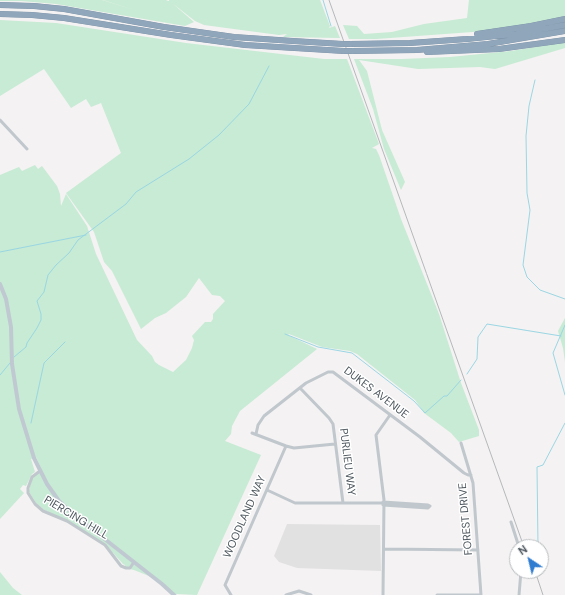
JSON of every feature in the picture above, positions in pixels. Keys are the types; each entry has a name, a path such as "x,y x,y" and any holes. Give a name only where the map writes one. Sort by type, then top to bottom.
{"highway":[{"path":"0,5 64,9 234,36 343,44 390,44 467,39 540,30 565,25"},
{"path":"0,14 64,18 245,45 344,51 417,50 488,44 565,31"},
{"path":"390,44 404,40 496,32 565,20"},
{"path":"540,30 548,25 565,20"},
{"path":"417,50 430,52 470,51 515,47 565,40"}],"street":[{"path":"0,120 27,149"},
{"name":"PIERCING HILL","path":"0,284 6,299 9,313 12,364 19,409 34,458 47,484 59,501 174,595"},
{"name":"DUKES AVENUE","path":"256,434 258,425 264,416 306,383 328,372 333,372 420,437 467,475 471,475"},
{"name":"PURLIEU WAY","path":"300,388 333,424 343,503"},
{"path":"383,595 383,503 376,435 390,415"},
{"path":"252,433 294,448 335,444"},
{"name":"FOREST DRIVE","path":"461,443 474,488 481,595"},
{"name":"WOODLAND WAY","path":"231,595 225,585 286,446"},
{"name":"PIERCING HILL","path":"40,471 34,474 28,488 28,493 35,504 43,511 67,521 105,546 121,566 130,568 134,562"},
{"path":"267,490 295,503 383,503 430,506 428,508 383,503"},
{"path":"511,522 516,539"},
{"path":"384,549 478,550"},
{"path":"519,595 520,579"},
{"path":"286,595 299,591 311,595"},
{"path":"437,595 481,595"}],"shaded area":[{"path":"287,524 380,525 381,571 297,568 279,562 274,556"}],"green space":[{"path":"0,0 102,0 138,11 103,0 320,0 330,26 329,28 335,26 340,38 283,37 287,34 279,35 204,25 195,21 172,3 194,22 185,26 56,4"},
{"path":"469,0 565,0 565,16 500,30 376,39 349,39 343,25 357,26 364,34 392,32 424,24 467,18"},
{"path":"0,20 56,23 186,43 324,59 347,59 379,144 372,148 376,149 379,155 401,219 439,314 461,383 479,430 479,436 459,442 451,433 424,413 415,400 357,354 350,351 322,347 289,334 288,335 317,349 240,411 232,426 231,434 225,441 261,455 197,595 176,595 149,576 125,568 125,565 106,545 68,521 44,510 36,503 29,492 31,480 41,468 36,457 31,459 35,472 32,474 26,486 23,485 20,489 24,493 0,519 0,175 19,167 22,171 35,165 38,169 42,166 57,186 60,194 61,206 66,194 87,226 96,254 137,340 159,365 173,372 186,360 194,340 192,336 205,322 211,322 213,319 213,314 225,301 220,296 212,295 199,278 186,297 166,313 155,318 141,329 112,271 104,262 94,232 66,193 121,153 101,103 91,107 86,99 71,108 44,69 0,96"},
{"path":"565,42 565,48 495,69 480,67 418,69 359,60 367,71 382,130 405,182 401,190 384,149 373,109 354,59 450,57 511,51"},
{"path":"565,318 565,362 558,331"},
{"path":"0,572 13,588 22,595 0,595"}],"waterway":[{"path":"323,0 331,26"},
{"path":"14,357 26,347 41,320 41,314 37,301 44,292 48,275 56,265 69,253 78,240 126,204 136,192 189,159 219,135 249,104 269,66"},
{"path":"535,80 529,106 526,136 527,193 530,210 523,265 527,277 540,290 565,299"},
{"path":"0,252 86,235"},
{"path":"467,374 477,359 478,337 487,324 561,336"},
{"path":"565,325 553,353 565,395"},
{"path":"285,334 318,347 352,353 414,401 425,413 444,396 447,396 461,380"},
{"path":"31,423 44,363 65,342"},
{"path":"0,375 10,363"},
{"path":"538,539 537,467 543,465 565,423"}],"railway":[{"path":"329,0 521,539"},
{"path":"538,579 543,595"}]}
